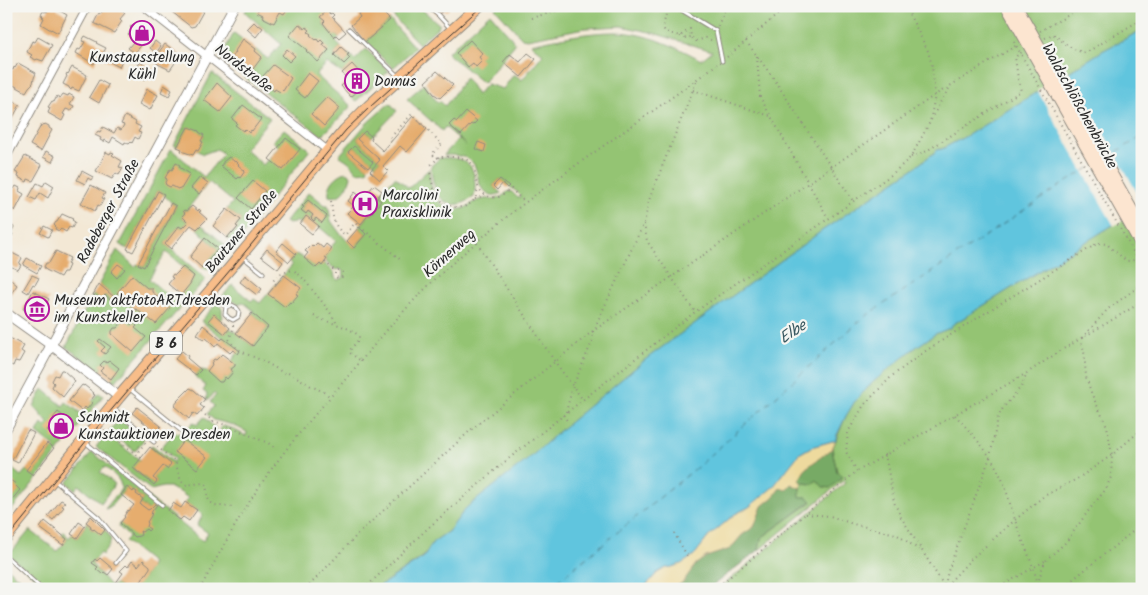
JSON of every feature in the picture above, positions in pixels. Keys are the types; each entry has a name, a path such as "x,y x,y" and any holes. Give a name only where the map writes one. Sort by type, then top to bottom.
{"main road":[{"name":"Bautzner Straße","path":"6,537 119,396 209,293 327,150 369,106 479,6"},
{"name":"Waldschlößchenbrücke","path":"1006,6 1142,247"},
{"name":"Waldschlößchenbrücke","path":"1017,6 1142,227"}],"street":[{"path":"6,158 88,6"},
{"name":"Nordstraße","path":"143,6 327,150"},
{"name":"Radeberger Straße","path":"6,429 234,6"},
{"path":"6,313 119,396"}],"lane":[{"path":"427,6 452,31"},
{"path":"668,6 683,11 716,31 722,60"},
{"path":"349,29 400,78"},
{"path":"240,256 263,274"},
{"path":"209,293 226,307"},
{"path":"236,306 239,311 238,317 233,320 228,318 225,314 226,307 236,306"},
{"path":"128,387 184,433"},
{"path":"112,406 154,444"},
{"path":"84,441 162,505"},
{"path":"54,479 99,518 126,551 116,563"},
{"path":"6,556 42,589"}],"path":[{"path":"531,18 574,6"},
{"path":"668,6 663,27 665,32 685,38 691,37 696,40 706,38 718,42"},
{"path":"716,31 726,6"},
{"name":"Körnerweg","path":"200,589 262,482 287,448 392,324 423,291 477,242 526,203 600,147 696,80 788,6"},
{"path":"905,6 928,50 932,66 935,95 930,122"},
{"path":"1087,52 1142,19"},
{"path":"680,36 690,30 691,37"},
{"path":"1012,37 1142,267"},
{"path":"746,41 789,101 853,201"},
{"path":"756,56 760,97 828,218"},
{"path":"306,589 359,533 473,428 593,331 935,95 980,68"},
{"path":"566,413 573,386 592,342 593,331 644,223 650,197 696,80"},
{"path":"364,589 435,522 563,415 695,312 891,175 911,157 951,85"},
{"path":"693,90 770,116"},
{"path":"911,157 924,152 1021,91"},
{"path":"391,141 390,139 412,114 442,144 432,154 436,158 443,156 470,162 473,166 478,189 476,199"},
{"path":"439,157 430,166 430,174 435,191 445,204 461,208 485,195"},
{"path":"478,189 485,195 498,198 506,190 511,189 526,203"},
{"path":"331,201 333,221 340,231 345,235 355,223 401,260"},
{"path":"644,223 646,241 695,312"},
{"path":"477,242 555,362 583,400"},
{"path":"858,471 846,452 848,432 864,405 892,376 920,355 1098,244 1108,244 1127,261 1142,259"},
{"path":"325,262 336,272"},
{"path":"273,281 279,274 293,270 301,275 331,312 337,324"},
{"path":"263,274 276,284"},
{"path":"1080,340 1108,309 1142,284"},
{"path":"715,589 858,471 1027,373 1142,302"},
{"path":"314,316 356,333 359,339 350,350 350,353 360,361"},
{"path":"233,320 233,330 229,339 247,355 263,361 285,374 288,373 297,377 330,397"},
{"path":"996,589 1047,559 1064,544 1106,490 1111,477 1112,454 1107,426 1092,395 1086,377 1084,350 1080,340"},
{"path":"944,588 948,571 990,457 998,417 1021,386 1027,373"},
{"path":"200,412 212,422 224,439"},
{"path":"563,415 569,423"},
{"path":"955,415 990,457 1004,483 1015,520 1034,567 1038,589"},
{"path":"212,422 232,427 268,442 276,448"},
{"path":"97,425 141,458"},
{"path":"944,588 971,559 1044,496 1077,479 1112,454 1142,429"},
{"path":"136,454 148,440"},
{"path":"154,444 175,462 181,481 185,485 203,483 206,485 211,504 235,506"},
{"path":"885,454 894,502 900,517 944,588"},
{"path":"806,514 830,516 853,524 896,534 923,553"},
{"path":"1061,589 1142,524"},
{"path":"674,533 689,559"},
{"path":"1038,583 1047,559"},
{"path":"944,588 954,589"}],"green space":[{"path":"248,6 348,6 334,15 332,13 321,17 325,21 323,24 334,36 336,35 339,38 336,42 341,47 334,55 344,64 350,58 347,55 349,54 355,60 366,49 389,71 356,101 351,97 368,81 352,65 342,73 327,63 316,75 351,106 322,136 220,58 234,33 268,59 281,44 245,12"},
{"path":"392,6 418,6 440,25 419,44 395,19"},
{"path":"498,6 1142,6 1142,30 1104,50 968,135 942,149 938,149 646,359 526,461 466,508 449,531 433,542 424,556 375,589 135,589 152,563 125,541 129,537 118,526 120,523 131,532 149,510 140,504 143,499 136,494 135,490 133,492 127,487 110,507 105,509 121,489 121,485 118,479 105,467 100,472 115,484 101,503 79,485 75,490 67,483 92,452 203,541 208,533 197,525 203,515 185,502 188,498 170,487 151,490 96,447 106,434 140,460 133,469 154,485 157,481 153,478 163,466 171,464 150,447 152,445 173,462 175,459 161,448 174,432 185,435 193,422 197,425 204,417 214,427 223,441 226,438 220,429 222,426 231,428 246,436 247,432 233,425 214,420 207,414 214,406 210,402 216,395 214,393 208,400 206,399 207,394 203,391 206,386 195,377 201,370 207,371 219,381 225,377 227,379 233,372 230,370 234,366 231,362 239,351 201,321 217,303 222,308 223,317 221,320 214,315 209,321 225,334 230,328 253,346 268,327 243,302 238,304 234,301 226,303 221,298 232,285 251,301 254,299 260,303 292,265 289,262 296,254 316,268 324,263 334,272 335,278 338,280 343,278 342,270 336,270 325,258 336,241 306,216 300,224 296,221 288,224 285,222 309,192 325,205 328,205 331,221 354,248 366,234 359,227 367,218 366,216 372,212 373,208 381,202 377,198 395,177 409,188 429,169 431,184 436,197 446,207 453,209 461,209 483,199 498,198 511,191 518,198 521,196 500,179 493,186 501,193 493,195 486,192 480,185 476,168 471,161 461,156 444,155 458,139 466,145 445,127 442,131 407,99 424,84 438,103 440,101 445,106 465,78 477,95 487,84 503,89 514,74 522,80 543,54 531,44 574,36 616,32 649,37 671,45 701,60 712,51 650,32 621,26 585,28 527,39 522,38 495,8","holes":["308,200 327,216 322,222 316,218 314,221 311,218 313,215 308,211 306,214 301,211 304,207 302,206"]},
{"path":"490,13 515,44 483,83 447,53"},
{"path":"390,20 415,48 393,68 365,42"},
{"path":"212,73 270,118 245,149 263,165 279,147 273,141 284,129 308,148 309,151 236,244 227,238 238,228 236,226 241,220 227,209 233,202 209,182 186,211 183,211 185,213 182,217 188,222 182,228 179,226 165,244 206,279 187,300 181,295 194,276 166,252 149,279 181,307 115,382 111,379 119,368 110,360 107,363 104,361 101,365 103,368 100,371 66,347 93,295 102,299 105,295 111,300 114,297 99,284 117,250 135,267 138,264 144,267 176,206 158,191 127,249 120,244 171,149 204,177 223,154 217,149 203,154 196,150 204,135 188,127 177,147 174,145"},
{"path":"390,103 397,111 372,137 365,131 357,139 380,160 376,165 354,146 348,152 368,168 367,171 357,172 349,162 339,156 367,123"},
{"path":"440,158 457,159 464,161 470,166 475,178 474,197 456,205 442,200 434,185 431,166"},
{"path":"346,172 351,176 344,191 337,196 329,196 329,188 333,181 339,175"},
{"path":"1142,207 1142,589 719,589 845,483 844,480 759,550 761,538 812,502 807,497 799,497 800,488 803,483 811,484 817,480 842,476 837,472 832,449 846,416 855,401 873,382 905,355 935,334 950,328"},
{"path":"202,225 231,250 214,270 202,268 218,249 197,229"},
{"path":"43,389 63,406 66,402 82,414 99,393 103,396 6,517 6,464 21,476 26,470 33,475 55,447 37,433 42,424 45,427 48,423 34,406"},
{"path":"119,419 144,439 135,451 109,432"},
{"path":"832,449 837,472 843,477 830,488 823,487 817,480 812,484 803,483 799,480 806,468"},
{"path":"791,484 800,488 800,497 807,497 812,501 761,538 759,550 708,589 673,589 683,581 696,564 706,557 730,549 742,535 754,527 762,506 780,488"},
{"path":"86,522 91,526 92,530 105,530 111,540 102,555 100,553 91,563 111,587 115,584 122,589 49,589 9,555 30,530 57,551 67,540 62,534 63,531 69,538 72,534 77,538"},
{"path":"6,567 21,580 27,589 6,589"}],"sand":[{"path":"836,440 832,449 806,468 799,480 803,483 800,488 791,484 786,490 780,488 762,506 754,527 742,535 730,549 706,557 696,564 683,582 673,589 643,589 657,573 695,554 709,536 735,514 749,507 782,476 799,454 811,447"}],"water":[{"name":"Elbe","path":"1142,30 1142,207 912,350 873,382 855,401 846,416 836,440 811,447 799,454 773,487 749,507 735,514 709,536 689,559 657,573 643,589 375,589 424,557 433,542 449,531 466,508 526,461 646,359 823,230 914,168 936,150 942,149 968,135 1104,50"}],"pier":[{"path":"1068,70 1142,201 1142,210 1114,226 1037,90"}],"building":[{"path":"50,6 67,15 58,33 41,24 44,18 41,15 43,11 47,12"},
{"path":"105,6 116,6 125,13 114,33 94,23"},
{"path":"176,6 201,6 205,8 195,26 191,27 172,12"},
{"path":"260,6 283,6 287,9 284,14 280,12 274,23 257,12"},
{"path":"365,6 369,9 372,6 376,6 390,20 365,42 351,25 360,17 358,14"},
{"path":"431,6 452,6 447,11 444,10 437,14"},
{"path":"327,11 334,15 332,17 346,32 339,38 336,35 334,37 323,23 325,21 320,17"},
{"path":"137,22 147,26 147,30 151,33 135,53 128,48 135,40 128,34 132,29 130,27 133,27"},
{"path":"254,22 263,28 256,37 247,29"},
{"path":"299,24 305,29 306,27 310,30 308,32 310,35 319,42 321,40 324,43 323,45 329,50 318,62 307,50 289,36"},
{"path":"85,36 106,48 94,64 76,53 85,42 82,41"},
{"path":"38,37 52,45 43,61 30,57 32,55 27,52 32,41 35,42"},
{"path":"243,39 256,49 255,51 262,57 250,73 235,61 234,63 230,60"},
{"path":"470,40 483,54 479,57 482,61 476,67 473,63 468,67 456,53"},
{"path":"155,41 161,46 156,53 150,48"},
{"path":"165,44 178,53 179,57 170,70 156,63 155,57"},
{"path":"341,47 349,54 347,55 350,58 344,64 334,55"},
{"path":"287,49 295,56 289,62 282,55"},
{"path":"109,53 114,56 115,54 117,55 116,57 122,60 119,67 105,59"},
{"path":"528,53 536,59 521,77 503,62 510,54 520,62"},
{"path":"140,62 152,69 145,80 134,74"},
{"path":"18,63 36,73 33,83 26,92 8,82 10,74 8,74"},
{"name":"Domus","path":"352,64 368,82 351,97 341,86 348,80 342,73"},
{"path":"273,65 291,78 283,91 280,92 275,89 274,91 262,79"},
{"path":"72,67 87,75 79,91 72,88 71,90 63,84 67,73"},
{"path":"437,71 453,85 440,98 434,94 425,82"},
{"path":"308,73 318,81 305,98 295,90"},
{"path":"99,80 108,85 99,103 89,97"},
{"path":"217,83 232,97 220,112 204,100"},
{"path":"164,85 172,90 169,96 161,92"},
{"path":"147,89 158,95 150,110 139,104"},
{"path":"63,94 68,96 69,94 74,97 70,104 74,106 71,111 66,109 62,121 48,113 50,108 48,107 57,96 60,98"},
{"path":"327,97 340,108 324,126 311,114"},
{"path":"7,98 20,105 11,121 6,118"},
{"path":"243,105 261,119 249,133 235,125 237,123 232,119"},
{"path":"466,112 477,121 473,125 471,124 461,135 449,125 454,120 457,122"},
{"path":"125,116 141,127 138,132 141,133 138,139 135,137 132,143 125,142 124,144 113,137 110,143 105,140 104,142 95,135 103,127 114,133 117,128 121,130 124,125 121,124"},
{"path":"413,116 427,129 407,152 400,146 383,166 388,171 380,180 370,171 380,160 357,139 365,131 372,137 371,140 383,151"},
{"path":"42,124 49,126 52,130 41,151 30,145"},
{"path":"188,127 204,135 201,141 203,142 198,151 196,150 193,155 181,151 182,149 177,147"},
{"path":"286,138 300,149 283,170 269,159"},
{"path":"478,142 486,145 484,152 475,149"},
{"path":"354,146 373,162 368,168 348,152"},
{"path":"46,151 55,156 52,162 43,157"},
{"path":"106,152 114,153 112,155 122,161 119,167 123,168 119,175 116,173 112,179 96,171"},
{"path":"25,156 42,165 33,181 28,179 27,182 18,177 19,174 15,172"},
{"path":"229,157 236,161 245,171 240,178 237,179 221,166"},
{"path":"176,163 190,174 181,189 170,187 165,182 170,169 172,170"},
{"path":"82,171 93,177 91,180 88,178 85,184 77,180"},
{"path":"200,177 208,183 199,194 191,188"},
{"path":"500,179 509,186 507,188 503,183 497,190 493,186"},
{"path":"46,181 54,186 48,198 40,193 36,200 29,197 37,183 43,186"},
{"path":"253,181 265,191 251,209 238,198"},
{"path":"91,185 105,193 102,198 104,199 95,211 81,203"},
{"name":"Marcolini Praxisklinik","path":"374,185 382,191 377,198 381,201 375,209 373,208 371,215 366,216 361,224 347,213 354,206 348,201 355,192 361,197"},
{"path":"9,186 14,189 16,186 20,188 19,191 24,194 15,211 11,208 10,210 6,208 6,190"},
{"path":"158,191 164,194 133,252 127,249"},
{"path":"308,200 327,216 322,223 316,218 314,221 311,218 313,215 308,211 306,214 301,210"},
{"path":"171,203 176,206 144,267 138,264"},
{"path":"192,206 198,211 199,209 201,211 199,212 207,219 197,229 191,225 171,249 165,244 179,226 182,228 188,222 182,216 185,213 183,211"},
{"path":"227,209 241,220 236,226 238,227 227,238 213,226"},
{"path":"62,214 73,219 75,222 72,228 69,227 66,232 61,229 59,231 55,229 54,225"},
{"path":"306,216 319,226 312,234 300,224"},
{"path":"6,221 14,227 11,233 13,234 8,243 6,243"},
{"path":"44,226 52,230 48,237 40,233"},
{"path":"359,227 366,234 354,248 347,241"},
{"path":"205,238 218,249 202,268 190,257"},
{"path":"283,243 296,254 289,262 276,251"},
{"path":"317,243 323,248 326,244 332,249 322,266 320,264 316,268 304,258 308,253 305,251 311,245 313,247"},
{"path":"267,249 283,262 278,269 261,256"},
{"path":"56,251 70,258 66,272 63,272 60,277 44,267 46,263 49,263"},
{"path":"12,253 22,258 18,270 6,264 6,257 9,259"},
{"path":"27,258 41,266 37,273 23,265"},
{"path":"118,264 125,269 117,278 111,272"},
{"path":"183,267 194,276 181,295 168,284 173,278 171,277 173,274 175,275"},
{"path":"32,275 39,278 28,293 23,290"},
{"path":"132,275 147,288 152,288 152,292 157,298 170,308 156,324 136,309 133,310 131,305 117,293"},
{"path":"245,275 262,289 257,295 240,282"},
{"path":"284,275 301,288 296,294 298,295 285,307 268,294"},
{"path":"6,276 17,285 8,298 6,297"},
{"path":"99,284 114,297 111,300 105,295 102,299 93,295"},
{"path":"33,291 49,299 46,304 49,306 39,318 23,309"},
{"path":"252,313 268,327 253,346 236,333"},
{"path":"214,314 230,328 225,334 208,321"},
{"path":"125,319 132,325 134,322 137,326 135,328 146,337 133,352 112,334 114,328 117,328"},
{"path":"203,325 221,340 223,338 240,351 238,354 233,350 230,353 218,343 215,347 206,338 204,340 197,334"},
{"path":"8,337 24,346 21,351 24,353 19,362 15,361 13,366 6,363 6,341"},
{"path":"100,339 111,347 105,354 101,351 105,347 98,341"},
{"path":"182,351 201,370 196,375 175,359"},
{"path":"222,354 235,366 230,370 233,372 227,379 225,377 222,382 219,382 207,371 214,359 216,360"},
{"path":"109,360 119,368 111,379 100,371 103,368 100,365 104,361 107,363"},
{"path":"61,370 75,381 63,397 52,387 55,375 58,376"},
{"path":"82,385 95,395 91,400 93,402 87,409 85,407 82,411 69,401"},
{"path":"190,388 205,399 200,405 204,408 197,416 193,413 189,419 174,406"},
{"path":"137,407 161,426 156,432 132,413"},
{"name":"Schmidt Kunstauktionen Dresden","path":"58,412 73,424 66,437 64,436 60,440 58,438 56,440 52,437 54,435 47,430"},
{"path":"28,430 34,433 18,463 12,460"},
{"path":"184,440 207,457 197,469 175,452"},
{"path":"47,443 54,448 33,475 26,470"},
{"path":"150,447 171,464 167,469 163,466 153,478 157,481 154,485 133,468"},
{"path":"6,480 16,484 20,490 6,507"},
{"path":"127,487 133,492 134,490 137,492 136,494 143,499 140,504 148,510 155,504 157,505 147,522 147,527 150,529 148,531 146,529 142,532 140,531 141,535 135,537 120,523 128,510 134,505 121,495"},
{"path":"61,500 65,502 62,506 64,507 53,520 48,516"},
{"path":"185,502 197,510 189,521 183,517 180,520 168,511 173,503 181,508"},
{"path":"91,516 105,530 101,535 90,528 91,526 86,522"},
{"path":"45,521 67,539 63,545 40,528"},
{"path":"79,522 85,526 77,538 71,534"},
{"path":"100,558 113,569 108,575 104,572 102,574 96,569 98,567 92,563 95,559 97,561"},
{"path":"143,560 150,568 134,589 122,589 115,584 123,573 120,571 126,565 128,567 132,561 138,566"}],"ferry route":[{"path":"1107,157 1142,137"},
{"path":"548,589 701,464 863,318 1091,167"}],"tram line":[{"path":"6,540 113,408 346,130 482,6"}],"place":[{"name":"Kunstausstellung Kühl","path":"142,33"},
{"name":"Domus","path":"357,81"},
{"name":"Marcolini Praxisklinik","path":"365,204"},
{"name":"Museum aktfotoARTdresden im Kunstkeller","path":"37,309"},
{"name":"Schmidt Kunstauktionen Dresden","path":"61,426"}]}
